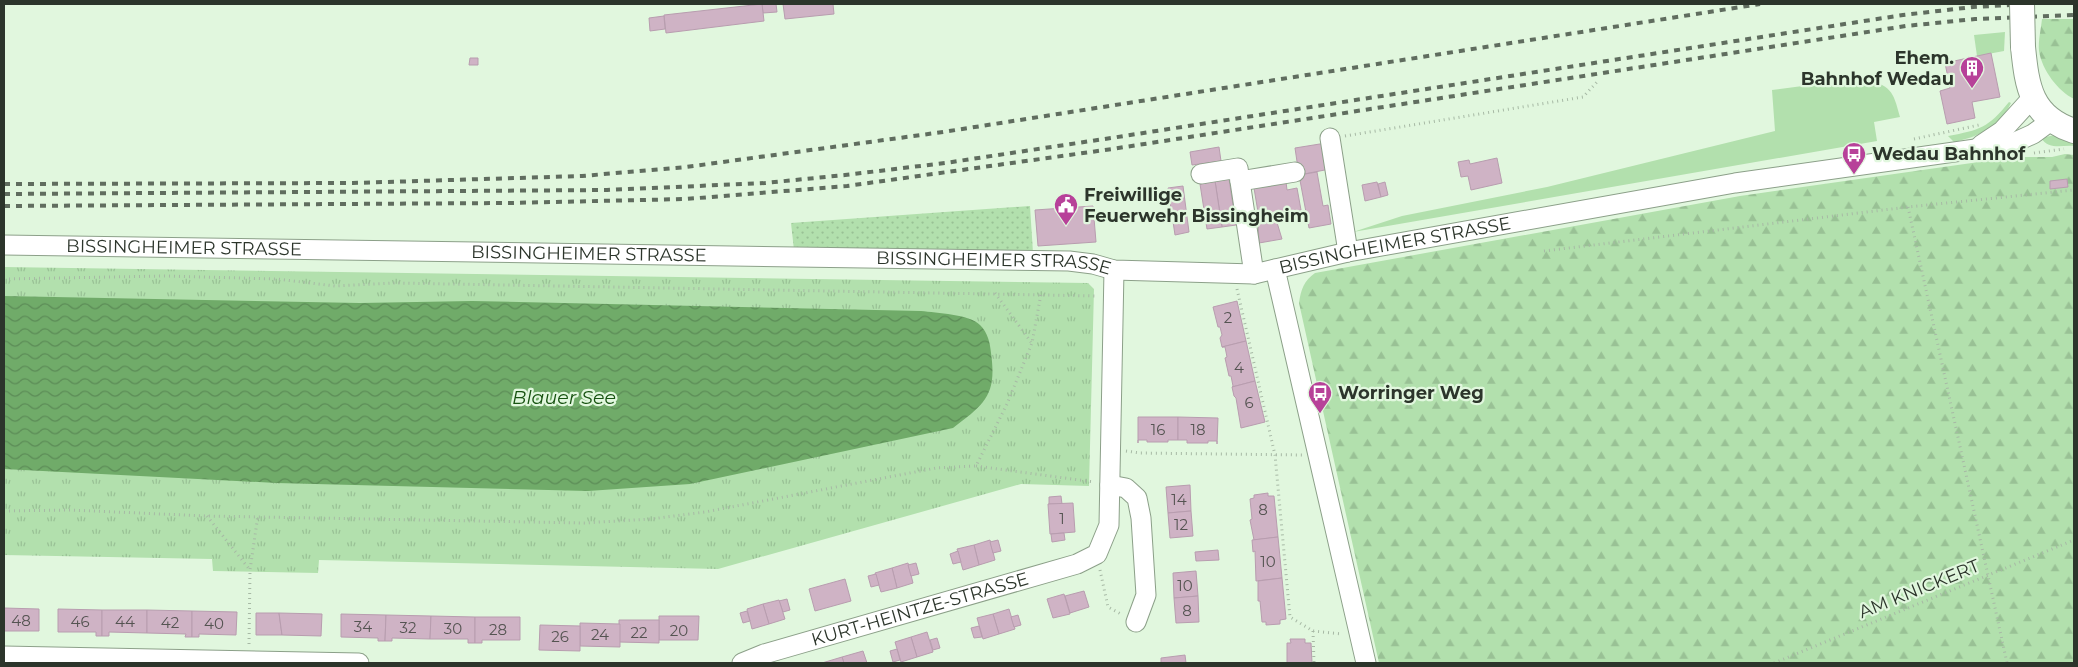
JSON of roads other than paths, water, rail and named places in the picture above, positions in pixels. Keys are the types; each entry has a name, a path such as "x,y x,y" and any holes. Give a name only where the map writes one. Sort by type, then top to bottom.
{"main road":[{"path":"2022,4 2022,47 2026,76 2032,98 2069,140"}],"street":[{"name":"BISSINGHEIMER STRASSE","path":"1973,150 2002,131 2032,98"},
{"name":"BISSINGHEIMER STRASSE","path":"4,245 1069,261 1093,264 1114,270 1254,274 1348,252 1735,183 2011,144 2033,134 2052,120"},
{"path":"1330,138 1348,252"},
{"path":"1201,174 1238,168 1254,274"},
{"path":"1240,181 1295,172"},
{"path":"1276,269 1366,663"},
{"path":"1114,270 1110,485 1126,488 1137,498 1141,518 1146,595 1136,622"},
{"name":"KURT-HEINTZE-STRASSE","path":"742,663 765,659 1077,564 1096,554 1109,525 1110,485"},
{"path":"4,656 359,663"}],"water":[{"name":"Blauer See","path":"4,296 360,303 472,301 921,311 961,316 980,325 987,335 991,349 992,379 990,389 981,405 953,428 690,484 588,491 276,483 4,469"}],"railway":[{"path":"4,184 353,183 582,176 686,167 943,132 1760,4"},
{"path":"4,194 607,190 765,183 945,163 1903,15 1973,7 2028,4"},
{"path":"4,206 509,203 686,199 847,186 1112,149 1906,26 1975,19 2074,15"}],"place":[{"name":"Ehem. Bahnhof Wedau","path":"1972,89"},
{"name":"Wedau Bahnhof","path":"1854,175"},
{"name":"Freiwillige Feuerwehr Bissingheim","path":"1066,226"},
{"name":"Worringer Weg","path":"1320,414"}]}
